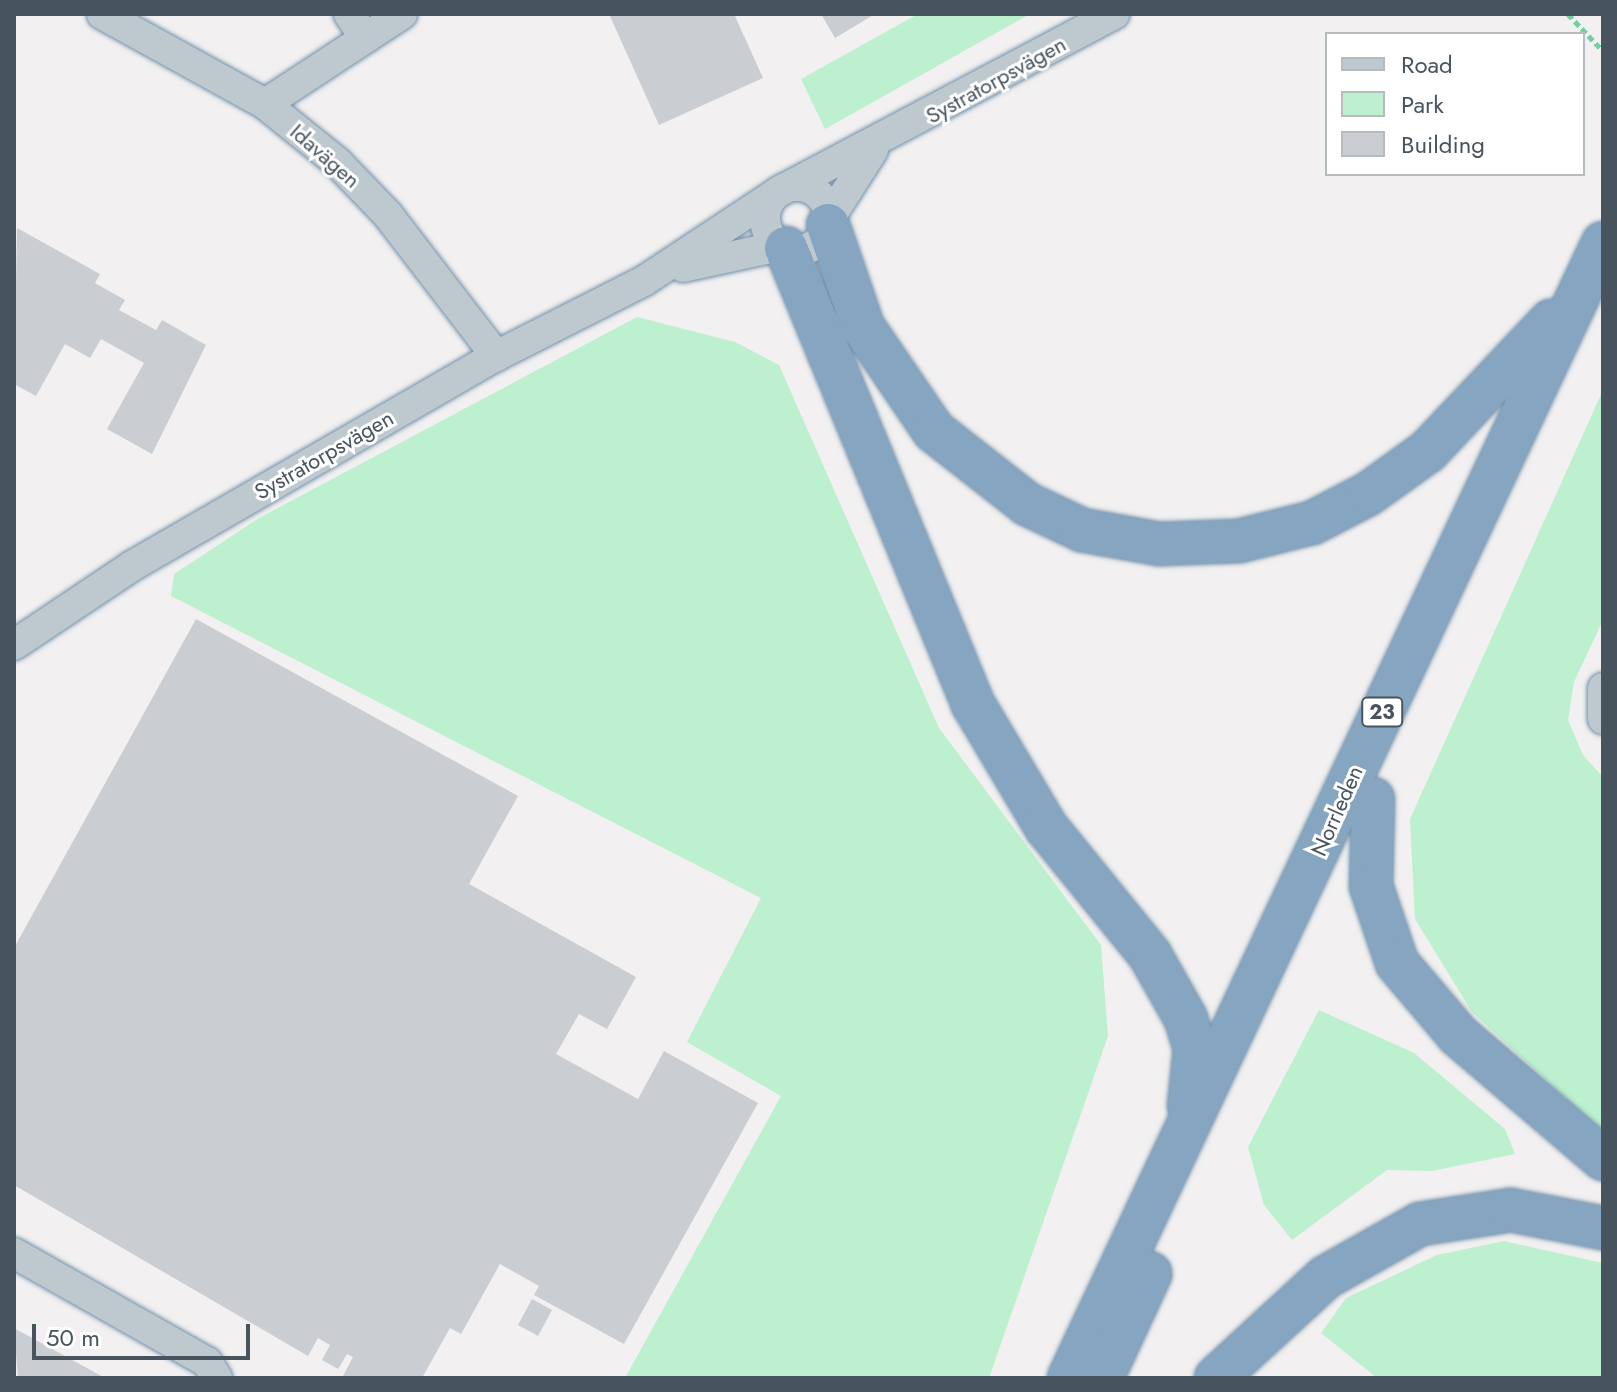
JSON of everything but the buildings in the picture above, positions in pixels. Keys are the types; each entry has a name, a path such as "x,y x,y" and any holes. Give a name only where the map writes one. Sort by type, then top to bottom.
{"highway":[{"path":"828,222 863,327 934,431 1027,504 1082,530 1159,544 1239,541 1312,523 1368,494 1428,451 1593,297"},
{"name":"Norrleden","path":"1102,1378 1373,799 1593,297 1603,243"},
{"path":"783,247 973,704 1046,827 1150,955 1186,1019 1194,1076 1182,1141"},
{"name":"Norrleden","path":"1069,1378 1593,297"},
{"path":"1373,799 1371,886 1397,963 1458,1035 1603,1159"},
{"path":"1216,1378 1326,1277 1420,1224 1511,1210 1603,1228"}],"street":[{"name":"Idavägen","path":"102,14 265,104 388,215 496,356"},
{"path":"265,104 357,26 402,14"},
{"name":"Systratorpsvägen","path":"14,645 132,566 496,356 644,281 780,191 877,146 1114,14"},
{"name":"Systratorpsvägen","path":"828,222 877,146"},
{"path":"780,191 818,195 828,222 808,248 783,247 765,217 780,191"},
{"name":"Systratorpsvägen","path":"644,281 783,247"},
{"path":"1603,688 1603,719"},
{"path":"14,1253 207,1362 217,1378"}],"path":[{"path":"1568,14 1603,51"}],"green space":[{"path":"918,14 1030,14 825,129 801,79"},
{"path":"637,317 735,342 779,365 939,728 1101,945 1108,1036 989,1378 625,1378 781,1096 687,1042 761,898 171,596 174,574 259,518"},
{"path":"1603,390 1603,620 1574,682 1568,720 1583,755 1603,777 1603,1132 1472,1012 1415,919 1410,819"},
{"path":"1319,1010 1414,1053 1505,1129 1515,1154 1432,1171 1387,1170 1292,1240 1264,1205 1248,1147"},
{"path":"1504,1241 1603,1263 1603,1378 1377,1378 1321,1333 1346,1298 1437,1255"}]}
